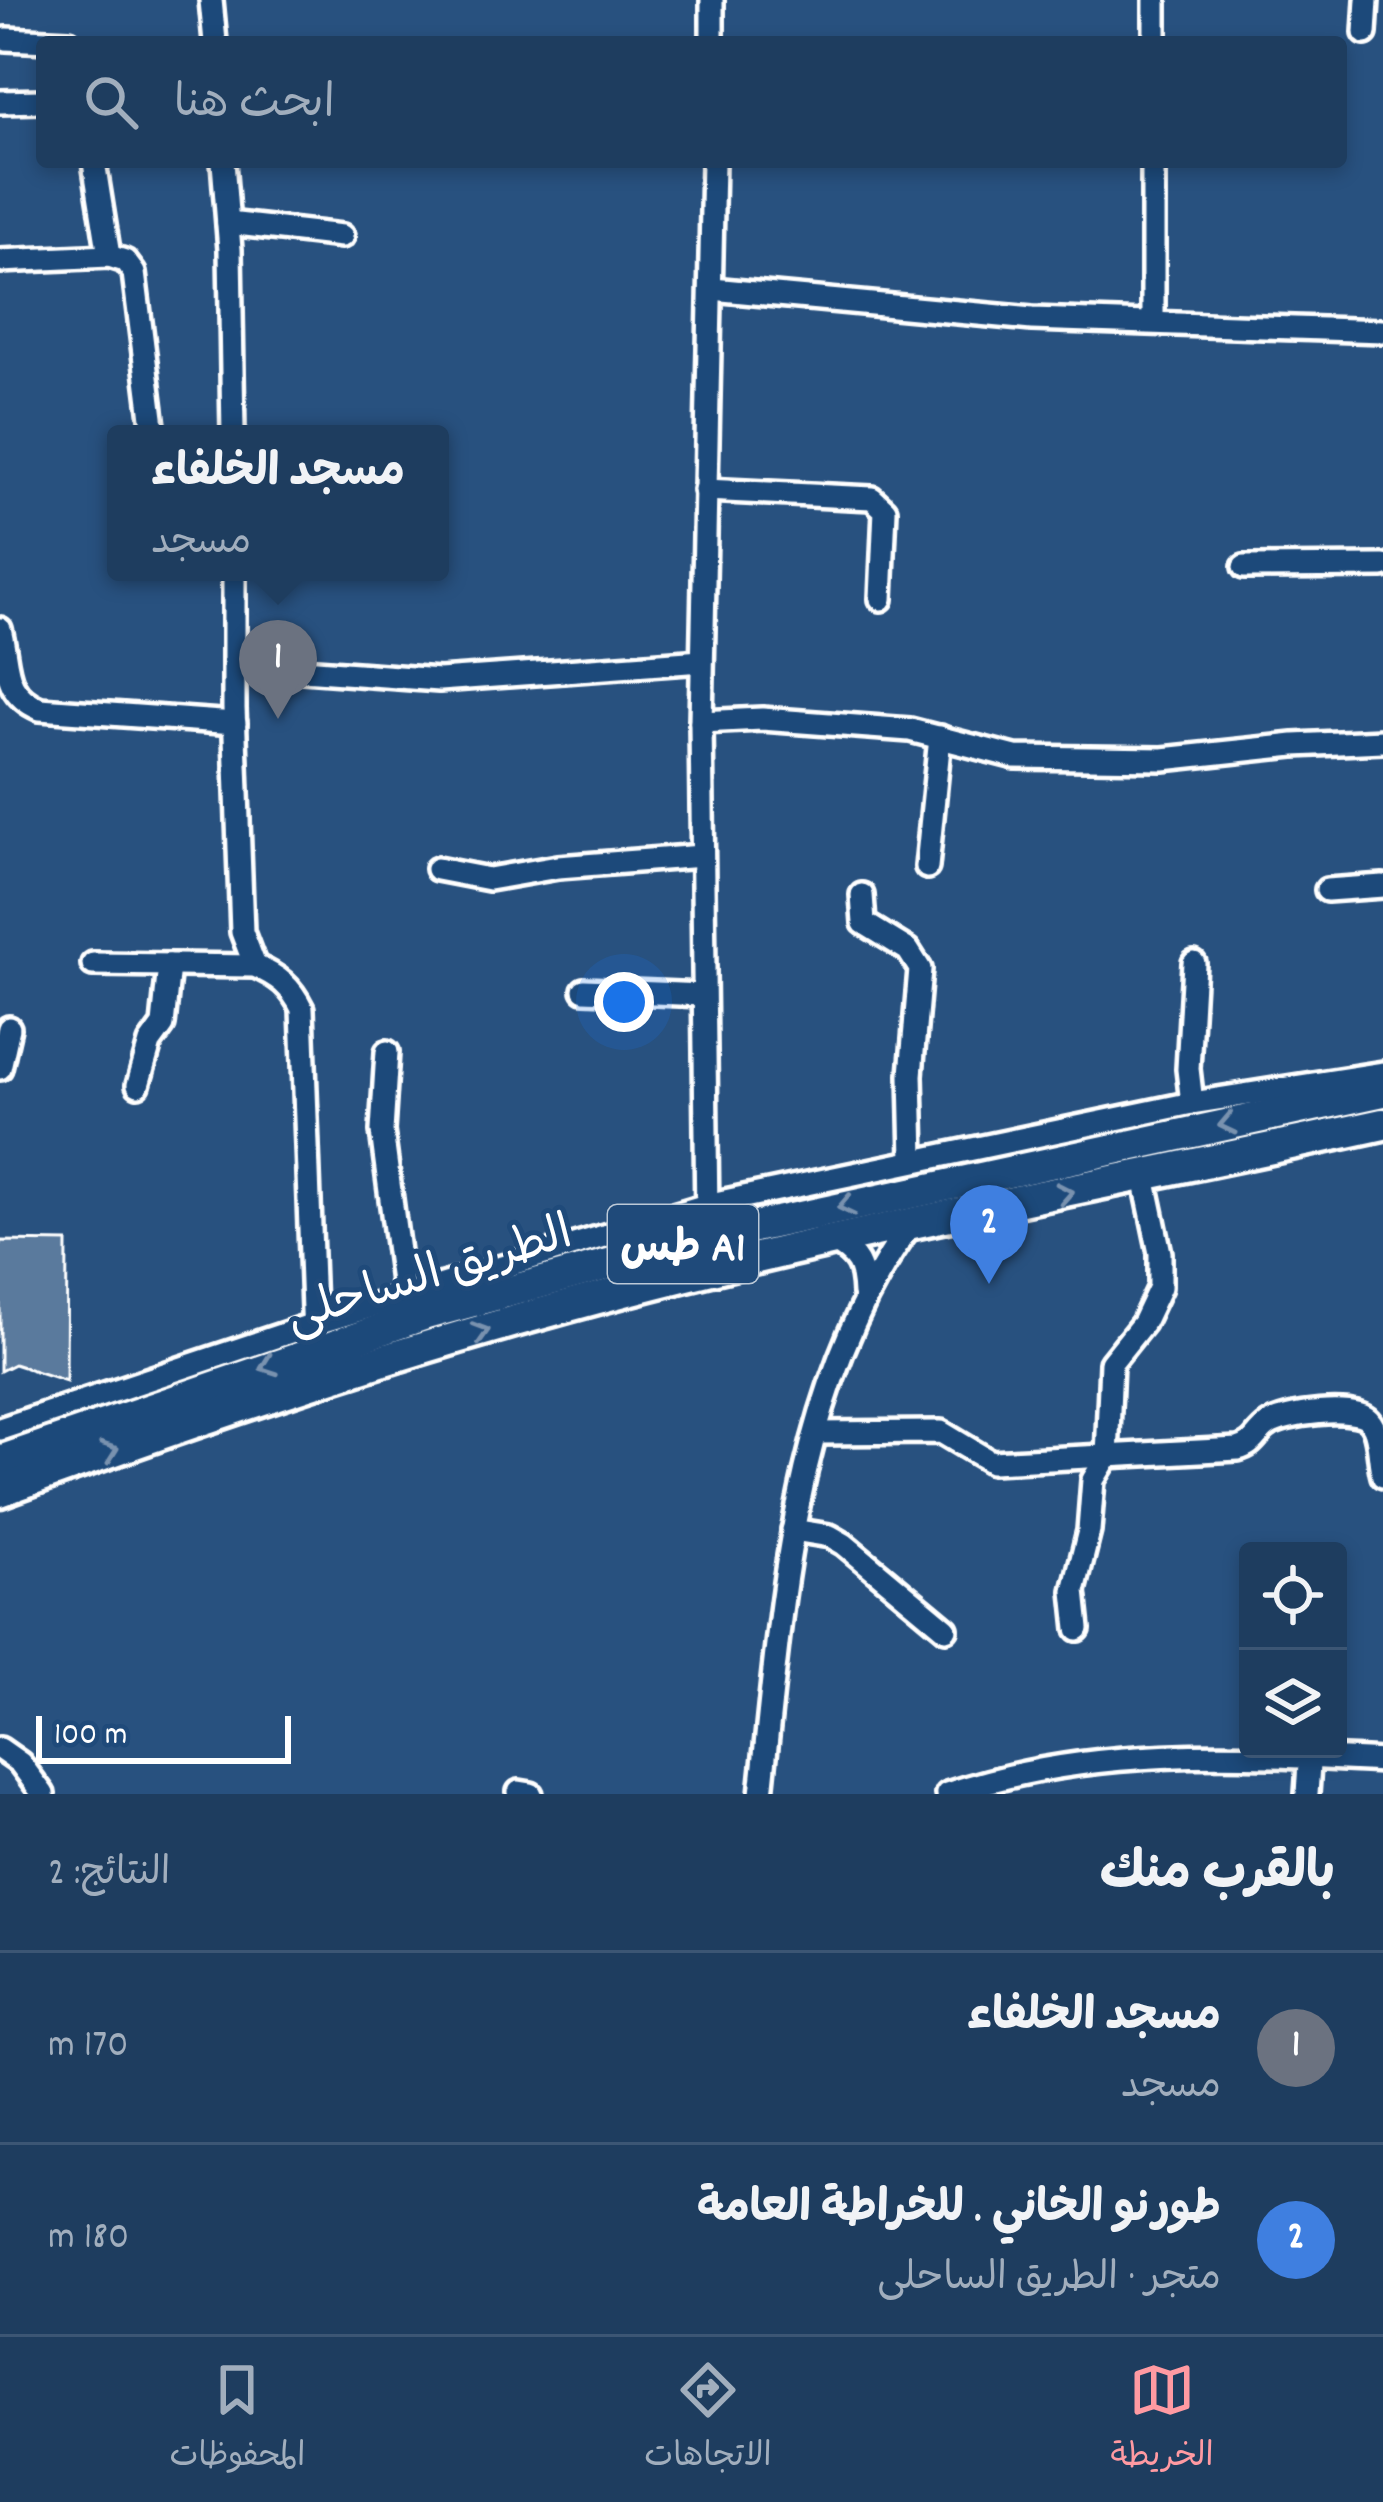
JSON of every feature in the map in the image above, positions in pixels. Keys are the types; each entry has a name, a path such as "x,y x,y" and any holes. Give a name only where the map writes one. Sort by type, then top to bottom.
{"highway":[{"name":"الطريق الساحلى","path":"0,1461 314,1337 426,1314 708,1237 1383,1091"},
{"name":"الطريق الساحلى","path":"0,1491 316,1381 540,1313 834,1241 1383,1124"}],"street":[{"path":"212,0 214,36"},
{"path":"712,0 712,36"},
{"path":"1155,0 1155,36"},
{"path":"1365,33 1367,0"},
{"path":"7,39 36,40"},
{"path":"0,102 36,101"},
{"path":"95,168 109,256"},
{"path":"224,168 233,425"},
{"path":"708,1237 701,722 712,168"},
{"path":"1153,168 1153,322"},
{"path":"228,223 342,236"},
{"path":"0,261 109,256 125,261 134,273 153,425"},
{"path":"712,289 1032,319 1383,331"},
{"path":"705,490 872,498 885,510 880,598"},
{"path":"1244,567 1383,566"},
{"path":"234,581 242,932 255,966"},
{"path":"0,629 6,677 18,695 40,709 235,723"},
{"path":"235,665 439,680 702,661"},
{"path":"701,722 762,719 910,730 1015,757 1132,760 1383,741"},
{"path":"927,867 940,737"},
{"path":"436,869 489,879 558,866 702,856"},
{"path":"1327,890 1383,886"},
{"path":"862,895 864,923 908,950 920,970 911,1075 913,1159"},
{"path":"1192,1103 1188,1069 1194,963"},
{"path":"93,964 255,966 277,975 293,990 302,1009 316,1381"},
{"path":"138,1085 150,1043 163,1024 169,965"},
{"path":"584,990 704,994"},
{"path":"0,1068 9,1028"},
{"path":"387,1052 382,1131 404,1297"},
{"path":"0,1429 314,1337 404,1297 706,1205 1192,1103 1383,1072"},
{"path":"1078,1629 1074,1591 1089,1531 1093,1480 1107,1457 1111,1363 1143,1323 1160,1287 1160,1253 1144,1177"},
{"path":"760,1794 793,1530 816,1433 864,1294 911,1224"},
{"path":"834,1241 854,1253 863,1270 864,1294"},
{"path":"816,1433 941,1432 991,1462 1238,1449 1251,1445 1268,1425 1291,1415 1356,1413 1374,1429 1383,1476"},
{"path":"793,1530 830,1536 844,1544 946,1628"},
{"path":"0,1749 20,1763 43,1794"},
{"path":"947,1794 1022,1773 1126,1758 1239,1753"},
{"path":"1347,1757 1383,1761"},
{"path":"1307,1794 1310,1758"}],"building":[{"path":"0,1241 67,1242 66,1381 14,1364 0,1371"}],"place":[{"name":"مسجد الخلفاء","path":"278,719"},
{"name":"طورنو الخاني . للخراطة العامة","path":"989,1284"}]}
